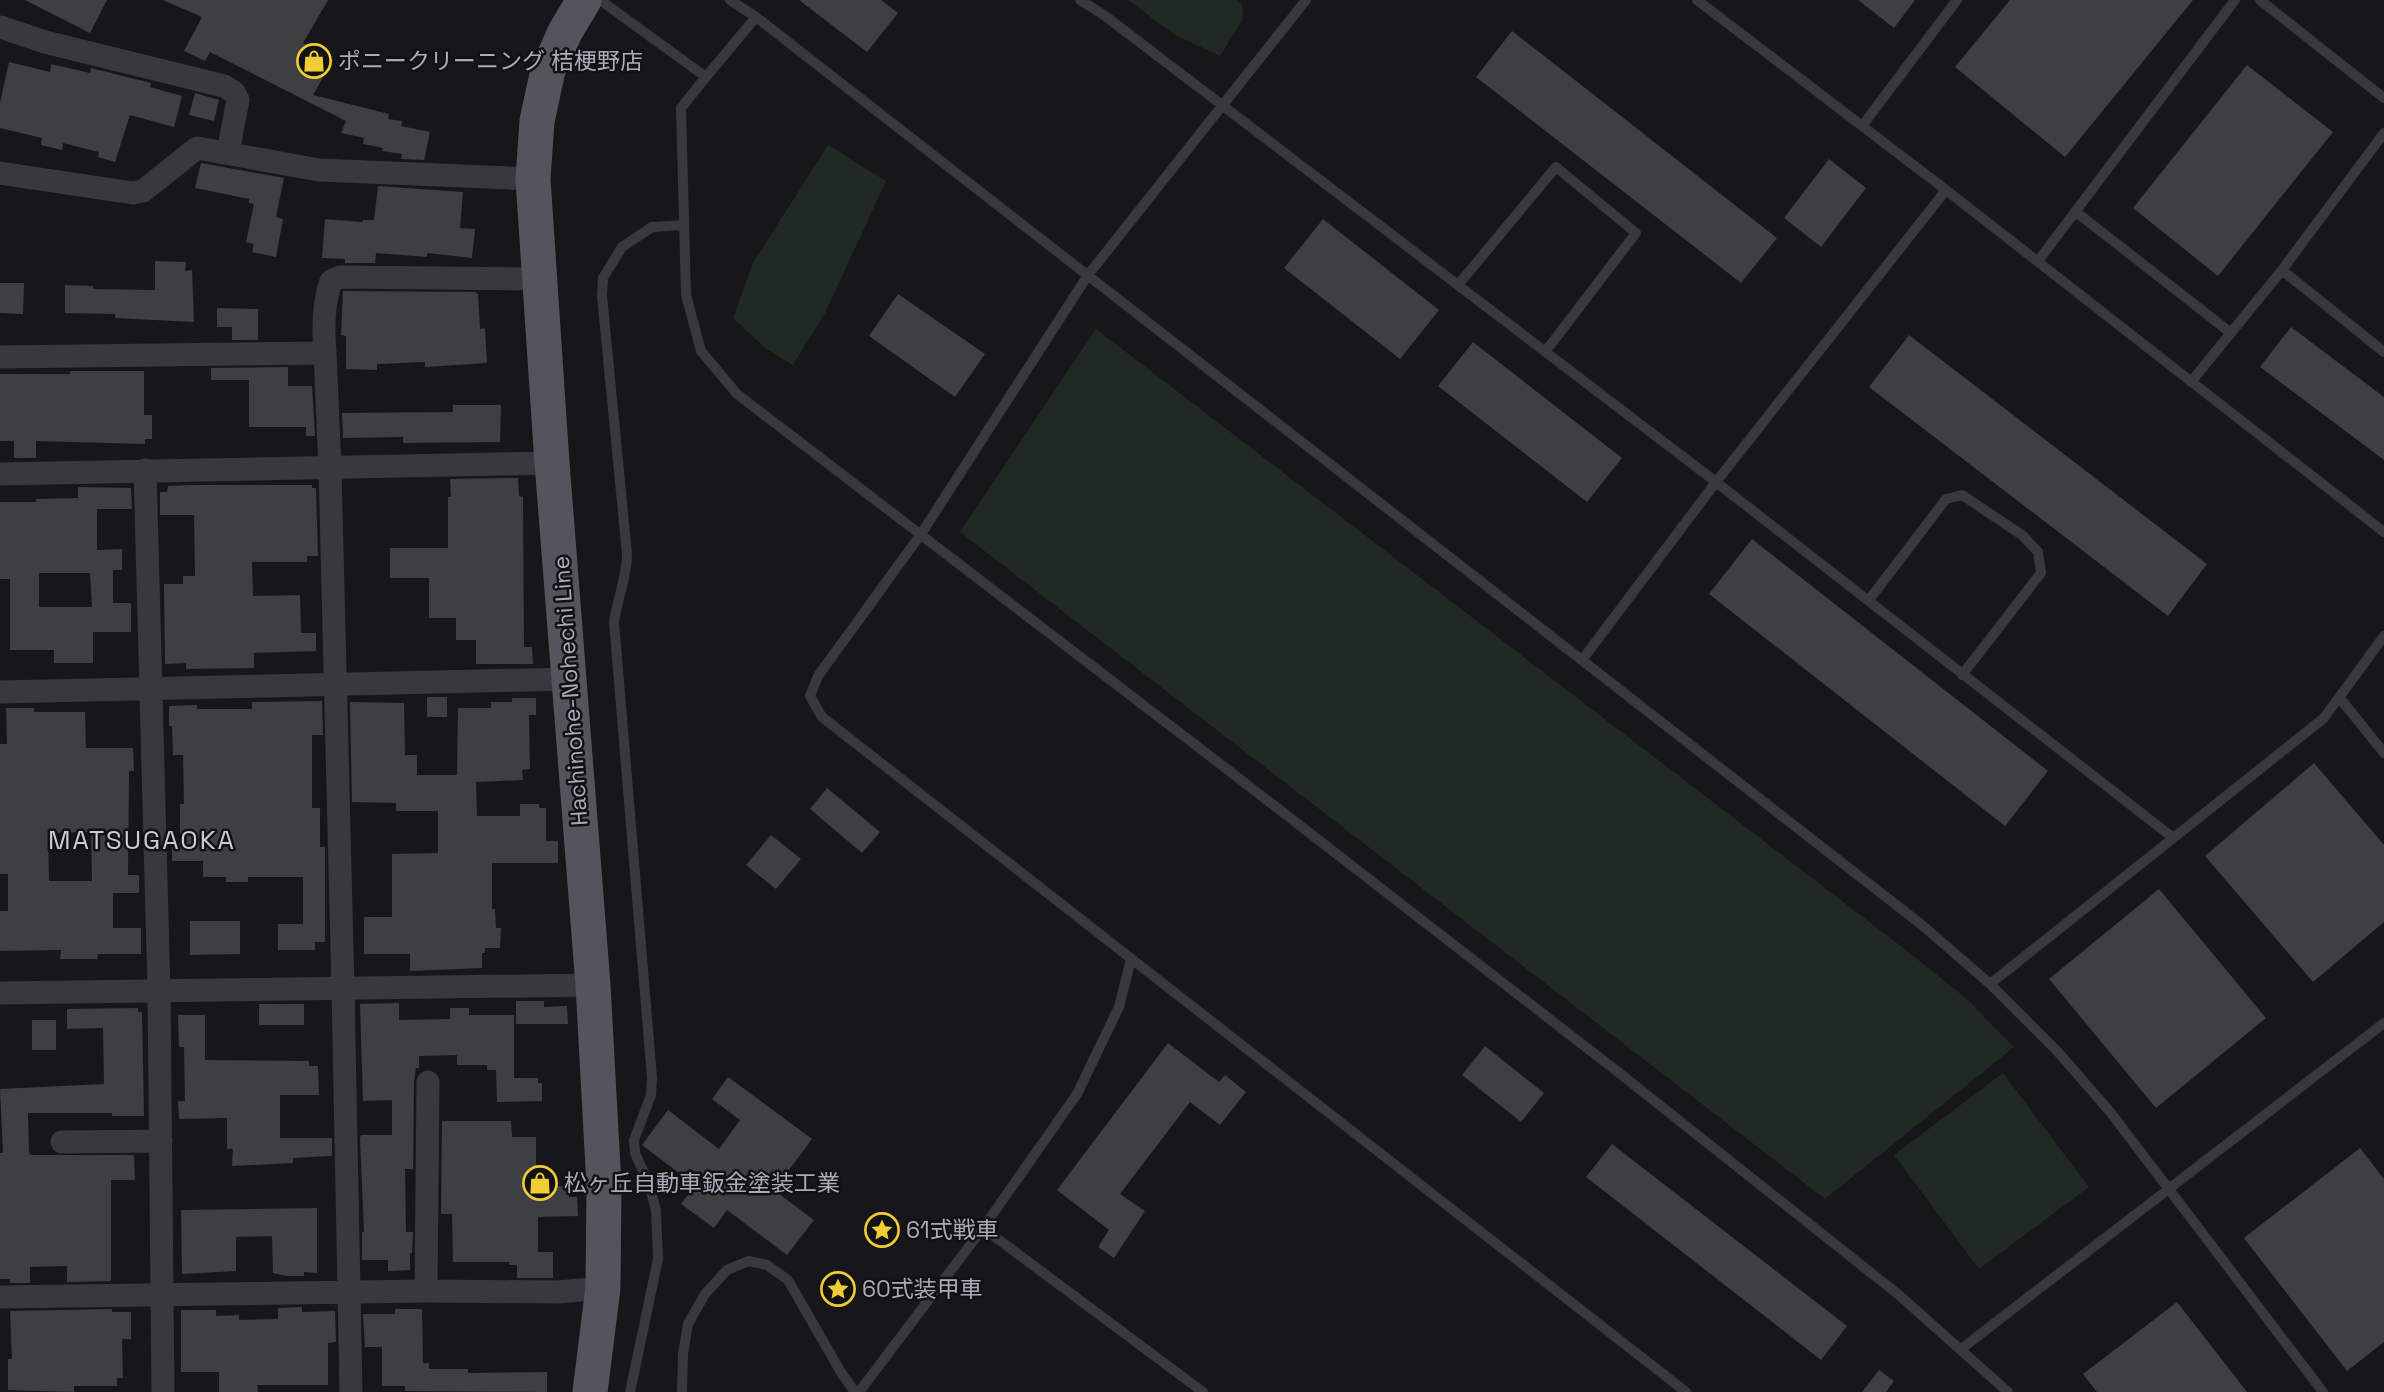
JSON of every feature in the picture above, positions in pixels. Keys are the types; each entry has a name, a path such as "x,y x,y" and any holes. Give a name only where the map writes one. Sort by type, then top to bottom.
{"main road":[{"name":"Hachinohe-Nohechi Line","path":"584,0 565,32 548,70 537,121 533,180 593,985 604,1186 603,1287 590,1392"}],"street":[{"path":"0,27 224,86 234,92 239,100 228,152"},
{"path":"0,173 133,193 143,191 197,148 320,170 533,180"},
{"path":"351,1392 344,989 330,469 323,335 327,291 331,281 340,277 540,279"},
{"path":"0,358 325,353"},
{"path":"0,474 552,463"},
{"path":"145,470 159,991 163,1392"},
{"path":"0,692 569,679"},
{"path":"0,993 593,985"},
{"path":"426,1291 428,1082"},
{"path":"62,1142 161,1141"},
{"path":"0,1297 426,1291 558,1292 603,1287"}],"lane":[{"path":"600,0 706,77"},
{"path":"730,0 745,4 756,18 1922,925 1990,984 2058,1052 2169,1187 2323,1392"},
{"path":"1080,0 1104,15 1716,482 2172,837"},
{"path":"1306,0 1088,275 921,534 818,676 810,696 822,717 1686,1392"},
{"path":"1697,0 1947,190 2384,532"},
{"path":"1861,125 1957,0"},
{"path":"2038,261 2235,0"},
{"path":"2260,0 2384,98"},
{"path":"756,18 681,108 686,295 701,351 737,394 1618,1072 1899,1295 2008,1392"},
{"path":"2191,382 2282,270 2384,133"},
{"path":"1458,285 1556,167 1636,233 1545,352"},
{"path":"1582,660 1716,482 1947,190"},
{"path":"2076,212 2231,333"},
{"path":"630,1392 656,1268 658,1234 653,1201 635,1153 634,1140 651,1095 652,1078 614,622 616,605 627,571 627,554 602,296 603,278 622,247 652,227 684,225"},
{"path":"2282,270 2384,352"},
{"path":"1869,600 1946,499 1962,495 2022,536 2038,552 2041,573 1962,675"},
{"path":"1990,984 2324,718 2384,636"},
{"path":"2339,697 2384,753"},
{"path":"681,1392 688,1324 705,1294 727,1270 749,1261 767,1265 788,1280 842,1374 857,1392 983,1228 1077,1094 1119,1007 1131,959"},
{"path":"1961,1349 2384,1023"},
{"path":"983,1228 1203,1392"}],"shaded area":[{"path":"1128,0 1237,0 1242,4 1243,19 1220,56 1175,35"},
{"path":"828,145 886,181 825,313 793,365 765,348 733,318 753,263"},
{"path":"1096,329 1902,947 1967,999 2014,1047 1825,1199 960,532"},
{"path":"2003,1073 2089,1187 1979,1269 1894,1155"}],"building":[{"path":"25,0 107,0 90,33"},
{"path":"163,0 328,0 303,43 333,60 313,95 389,114 388,119 402,121 401,126 430,132 424,160 401,159 402,154 363,144 364,138 341,133 346,121 210,52 205,61 184,51 202,17"},
{"path":"799,0 881,0 898,13 867,52"},
{"path":"1858,0 1915,0 1894,28"},
{"path":"2010,0 2193,0 2065,157 1955,67"},
{"path":"1512,31 1777,238 1741,283 1476,77"},
{"path":"9,62 50,72 51,64 90,73 91,68 151,83 150,87 182,96 174,127 130,115 115,162 98,157 99,152 63,143 62,150 41,145 42,138 0,128 0,103"},
{"path":"2247,65 2333,132 2218,276 2133,208"},
{"path":"195,93 219,100 214,121 189,115"},
{"path":"1829,159 1866,188 1821,247 1784,218"},
{"path":"201,163 284,178 276,217 283,219 276,257 252,252 254,244 246,242 254,204 249,203 249,199 195,188"},
{"path":"378,186 463,192 460,228 475,229 472,258 427,253 427,257 376,253 375,263 345,263 345,259 322,258 325,219 363,222 374,220"},
{"path":"1323,219 1439,310 1400,359 1284,268"},
{"path":"155,261 186,262 185,271 192,270 194,322 115,318 115,314 65,313 65,285 93,286 93,289 155,290"},
{"path":"0,283 24,283 23,314 0,313"},
{"path":"343,291 478,294 480,329 485,328 487,363 425,367 425,362 377,364 377,370 346,369 346,336 341,335"},
{"path":"898,294 985,354 955,397 869,336"},
{"path":"217,308 258,309 258,340 232,340 232,327 217,327"},
{"path":"2291,327 2384,397 2384,460 2260,367"},
{"path":"1909,335 2207,564 2168,616 1869,387"},
{"path":"1473,342 1622,458 1587,502 1438,386"},
{"path":"288,367 288,386 312,386 315,436 306,436 306,427 249,427 249,380 211,380 211,368"},
{"path":"70,371 144,371 144,415 152,415 152,439 145,439 145,444 36,441 36,458 14,458 14,441 0,441 0,374 70,374"},
{"path":"453,405 501,405 500,442 403,443 403,437 343,438 342,413 453,412"},
{"path":"518,478 519,496 523,497 524,647 532,647 533,664 476,664 476,640 456,640 456,618 429,618 429,578 390,578 390,548 448,548 450,479"},
{"path":"312,485 312,488 316,488 318,556 307,556 307,562 252,562 253,596 300,595 301,633 316,633 316,651 254,653 254,668 186,669 186,663 165,664 164,584 183,584 183,576 195,576 194,515 160,515 160,492 167,492 168,486"},
{"path":"78,487 131,488 132,509 97,509 97,550 122,549 122,570 113,570 113,603 131,603 131,632 93,632 93,663 54,663 54,650 10,650 10,579 0,579 0,502 78,498","holes":["39,573 90,573 92,607 39,607"]},
{"path":"1752,539 2048,771 2005,826 1709,594"},
{"path":"427,697 447,697 447,717 427,717"},
{"path":"512,698 536,698 536,715 529,715 530,769 522,770 523,780 476,782 477,816 520,816 520,804 539,804 539,808 546,808 546,841 558,841 558,863 492,863 492,909 495,909 496,928 501,928 500,948 485,948 485,953 482,953 482,968 410,971 410,954 364,954 364,917 392,917 392,854 438,853 438,811 396,811 396,803 352,802 350,702 404,703 405,755 417,755 417,775 457,775 458,708 491,708 491,702 512,702"},
{"path":"322,701 323,735 312,735 312,808 320,808 320,847 325,847 325,942 315,942 315,950 278,950 278,924 303,924 303,877 248,877 248,882 226,882 226,877 203,877 203,861 172,861 172,843 180,843 180,804 184,804 183,755 173,755 169,706 252,709 252,702"},
{"path":"6,708 34,708 34,712 85,712 86,748 133,748 134,771 129,771 128,875 139,875 139,893 113,893 113,928 141,928 141,954 98,954 97,959 60,959 61,950 0,951 0,911 8,911 8,874 0,874 0,744 7,744","holes":["91,832 92,881 49,881 48,833"]},
{"path":"2314,763 2384,845 2384,922 2313,982 2205,856"},
{"path":"827,788 880,832 862,853 810,809"},
{"path":"771,835 801,859 776,889 746,865"},
{"path":"2159,889 2266,1018 2156,1108 2049,979"},
{"path":"190,921 240,921 240,954 190,955"},
{"path":"516,1001 544,1001 544,1007 567,1006 568,1024 516,1024"},
{"path":"399,1003 399,1020 450,1019 450,1008 469,1008 469,1015 514,1015 514,1078 538,1078 538,1083 542,1083 542,1101 497,1102 496,1070 487,1070 487,1065 457,1065 457,1055 419,1056 419,1068 416,1068 414,1082 413,1169 405,1169 406,1232 413,1232 410,1270 388,1271 388,1260 362,1260 364,1232 360,1138 361,1135 392,1135 392,1100 363,1101 360,1004"},
{"path":"259,1004 304,1004 304,1025 259,1025"},
{"path":"138,1008 138,1012 142,1012 144,1116 112,1116 112,1113 28,1113 31,1155 134,1155 135,1180 111,1180 111,1281 67,1282 67,1266 30,1267 30,1283 10,1283 10,1279 0,1279 0,1153 3,1153 0,1089 104,1084 103,1028 67,1029 67,1009"},
{"path":"178,1015 205,1015 205,1060 309,1061 309,1066 318,1066 319,1095 280,1095 280,1138 332,1138 332,1156 293,1158 293,1163 232,1166 233,1149 227,1149 227,1118 179,1119 178,1101 185,1101 184,1047 179,1047"},
{"path":"32,1020 56,1020 56,1050 32,1050"},
{"path":"1168,1043 1219,1082 1225,1075 1246,1092 1220,1125 1190,1102 1120,1194 1145,1211 1114,1258 1098,1247 1109,1230 1057,1190"},
{"path":"1485,1046 1544,1093 1521,1122 1462,1075"},
{"path":"728,1077 812,1139 774,1190 814,1220 787,1255 727,1210 714,1228 681,1204 695,1185 642,1145 668,1110 719,1149 740,1120 712,1099"},
{"path":"442,1121 511,1121 512,1137 536,1137 536,1186 569,1186 569,1197 577,1197 578,1216 538,1217 538,1252 553,1252 553,1278 517,1278 517,1265 509,1265 509,1262 453,1262 452,1214 441,1214"},
{"path":"1612,1144 1847,1326 1821,1360 1586,1177"},
{"path":"2360,1148 2384,1179 2384,1342 2347,1371 2244,1238"},
{"path":"317,1208 317,1273 304,1272 304,1276 287,1276 273,1273 272,1236 236,1237 236,1271 182,1274 181,1210"},
{"path":"2177,1302 2247,1392 2097,1392 2083,1374"},
{"path":"302,1307 302,1312 335,1311 336,1342 328,1343 328,1385 257,1385 258,1392 219,1392 219,1372 181,1372 181,1310 216,1310 216,1316 239,1315 239,1320 278,1319 278,1308"},
{"path":"112,1309 112,1312 131,1312 131,1339 122,1339 123,1378 117,1378 117,1386 74,1386 74,1392 8,1390 8,1359 12,1359 10,1311"},
{"path":"395,1309 422,1309 423,1363 429,1363 429,1369 468,1369 468,1373 547,1372 547,1392 405,1391 405,1386 382,1386 382,1347 365,1347 363,1314 395,1314"},
{"path":"1879,1370 1894,1381 1886,1392 1862,1392"}],"place":[{"name":"ポニークリーニング 桔梗野店","path":"314,61"},
{"name":"松ヶ丘自動車鈑金塗装工業","path":"540,1183"},
{"name":"61式戦車","path":"882,1230"},
{"name":"60式装甲車","path":"838,1289"}],"district":[{"name":"MATSUGAOKA","path":"142,840"}]}
